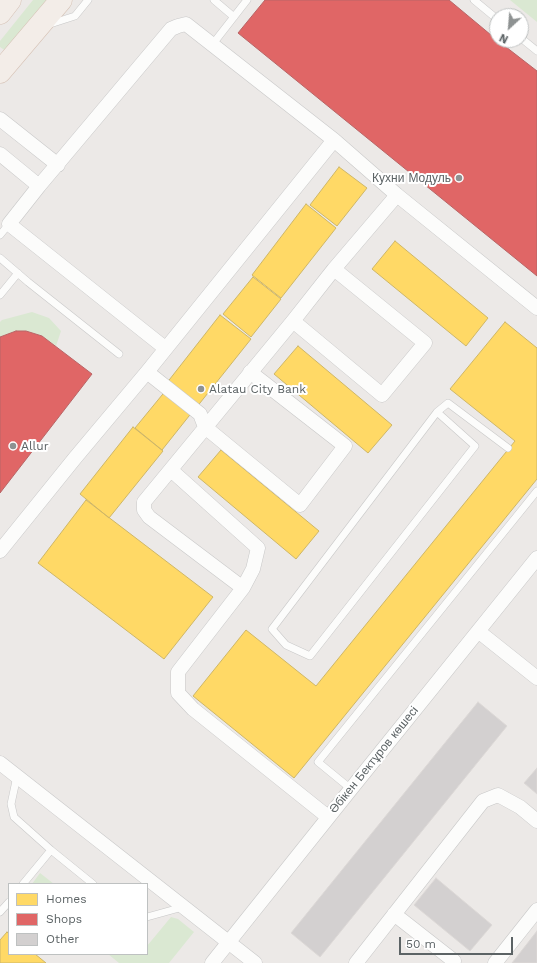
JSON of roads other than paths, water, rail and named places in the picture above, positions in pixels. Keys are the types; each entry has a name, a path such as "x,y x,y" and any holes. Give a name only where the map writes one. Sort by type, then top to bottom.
{"main road":[{"path":"0,12 10,0"},
{"path":"0,72 61,0"}],"street":[{"path":"165,348 9,224 171,29 186,24 334,140 397,195 537,308"},
{"path":"0,118 58,165"},
{"path":"0,551 334,140"},
{"path":"0,154 40,186"},
{"path":"243,588 149,517 144,510 144,502 334,269 397,195"},
{"path":"293,321 382,395 425,343 334,269"},
{"path":"147,372 200,414 205,427 300,505 345,446 250,372"},
{"path":"171,470 258,548 253,569 243,588 178,672 178,693 193,709 328,817"},
{"name":"Әбікен Бектұров көшесі","path":"212,963 537,558"},
{"path":"478,630 537,678"},
{"path":"0,763 256,963"},
{"path":"356,963 483,801 498,795 520,807 537,821"},
{"path":"495,963 537,910"},
{"path":"394,914 453,962"}],"lane":[{"path":"36,29 75,16 88,0"},
{"path":"214,0 234,17"},
{"path":"212,45 247,0"},
{"path":"474,0 489,12"},
{"path":"529,44 537,51"},
{"path":"0,235 9,224"},
{"path":"0,258 119,354"},
{"path":"0,295 18,273"},
{"path":"437,412 475,446 310,656 286,645 272,629 437,412 448,403 508,448"},
{"path":"351,789 318,762 537,491"},
{"path":"17,775 11,804 14,817 51,850 92,883"},
{"path":"24,883 51,850"},
{"path":"0,912 8,903"},
{"path":"148,917 183,907"}],"place":[{"name":"Кухни Модуль","path":"459,178"},
{"name":"Alatau City Bank","path":"201,389"},
{"name":"Allur","path":"13,446"}]}
